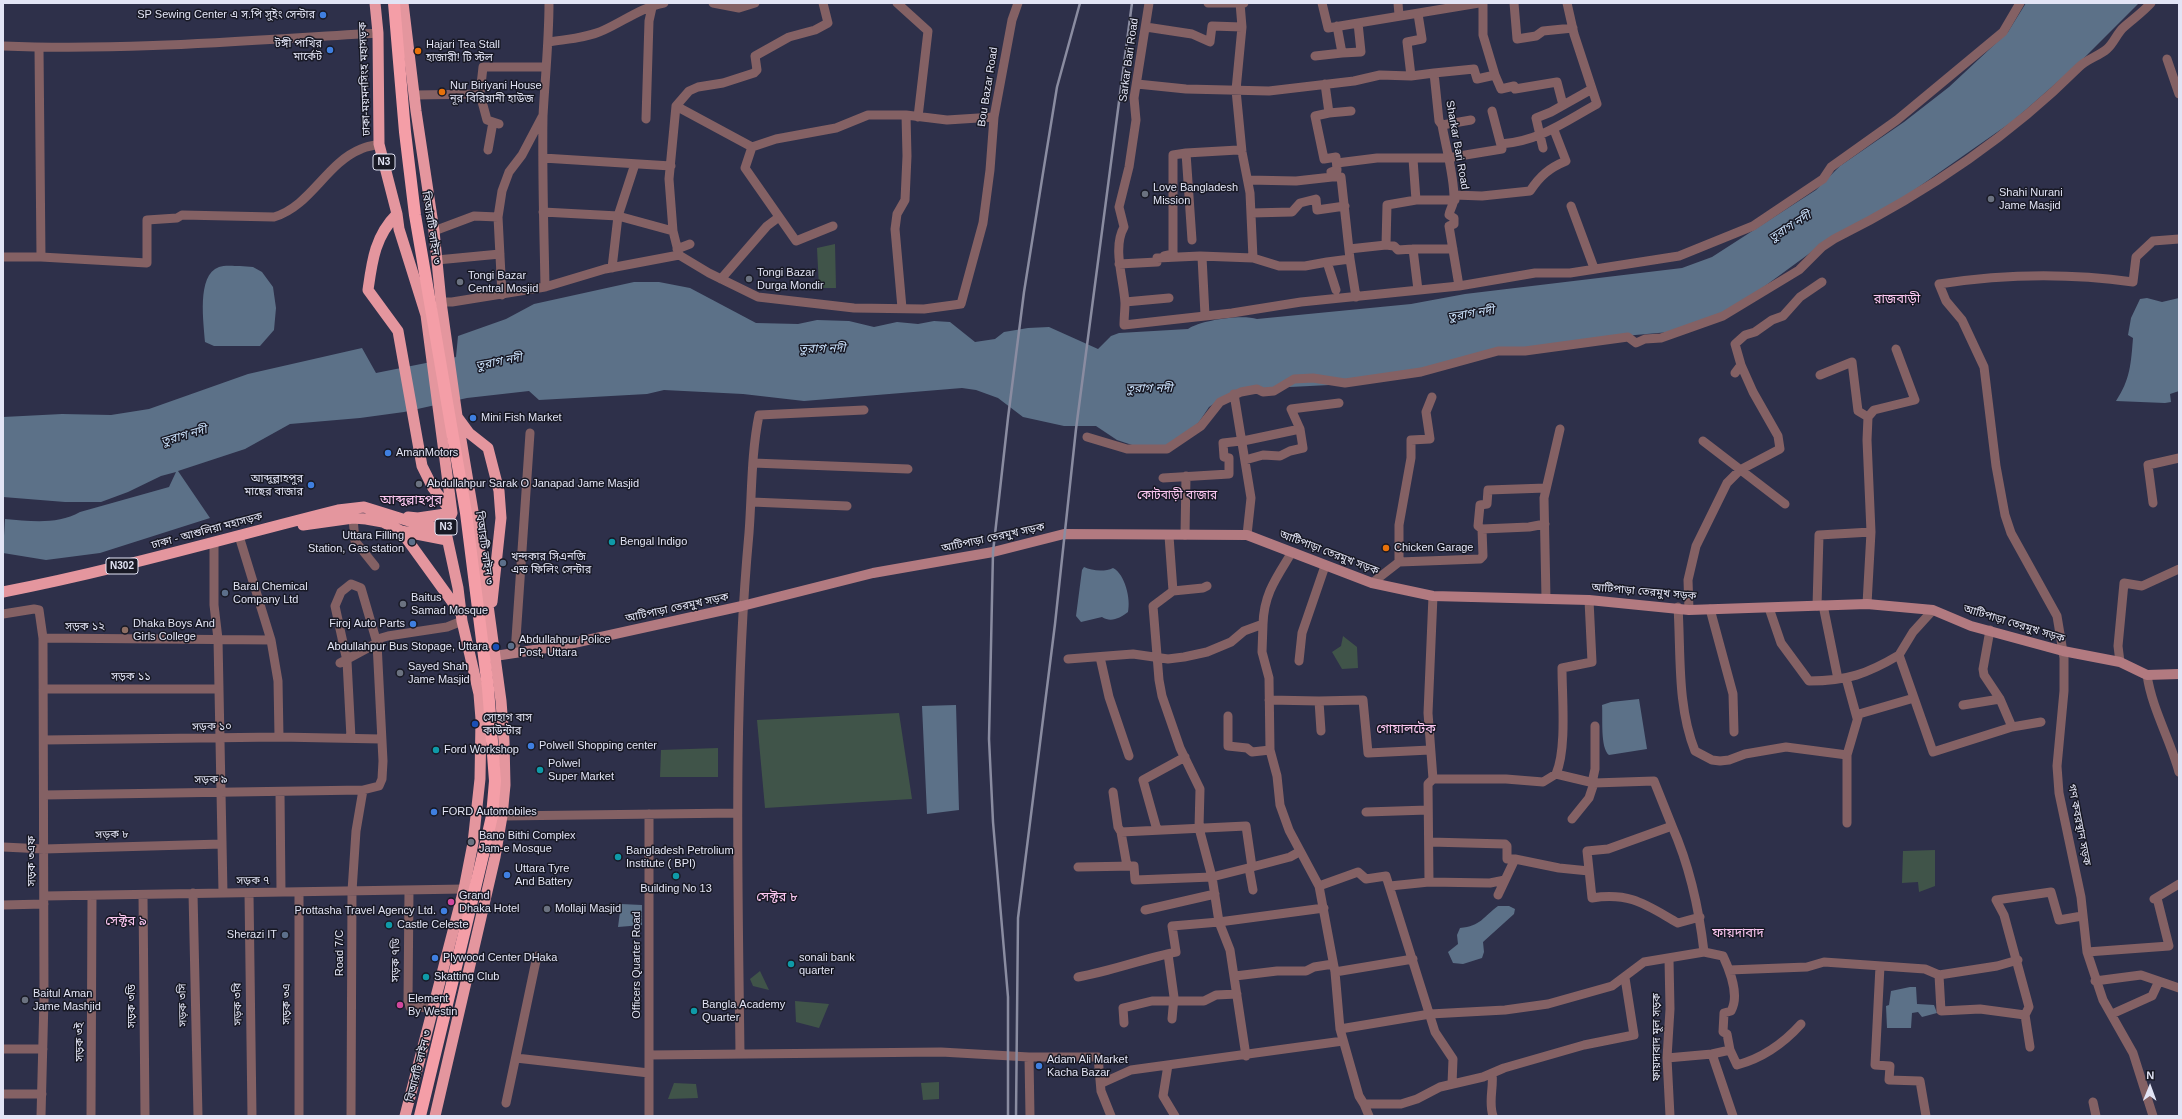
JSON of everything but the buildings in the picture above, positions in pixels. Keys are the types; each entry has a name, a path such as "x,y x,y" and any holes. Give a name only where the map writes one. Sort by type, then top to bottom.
{"highway":[{"name":"ঢাকা-ময়মনসিংহ মহাসড়ক","path":"375,3 378,33 379,144 397,214 399,229 426,315 448,415"},
{"name":"বিআরটি লাইন ৩","path":"394,3 405,132 414,207 481,621 493,740 495,781 492,816 420,1116"},
{"name":"N3","path":"403,3 434,231 443,315 452,513 445,528 462,618 479,694 481,745 474,843 434,1008 405,1116"},
{"path":"397,214 386,226 373,256 368,290 398,331 422,466 433,488 452,513"},
{"name":"N3","path":"435,1116 495,857 502,816 504,741 496,656 477,539 448,415"},
{"path":"448,415 488,448 499,491 501,518 490,624"},
{"name":"ঢাকা - আশুলিয়া মহাসড়ক","path":"3,592 68,579 214,543 338,510 364,507 425,526 445,528"},
{"name":"ঢাকা - আশুলিয়া মহাসড়ক","path":"394,516 418,518 452,513"},
{"name":"N302","path":"239,536 353,518 383,522 401,531 447,540"},
{"path":"401,531 462,618"}],"main road":[{"name":"আটিপাড়া তেরমুখ সড়ক","path":"496,656 560,646 742,606 873,573 993,552 1064,534 1169,536 1247,535 1372,583 1433,596 1589,600 1678,607 1688,610 1867,604 1933,610 1971,626 2063,651 2120,662 2147,675 2179,674"}],"street":[{"path":"545,287 543,115 549,42 549,3"},
{"path":"549,42 577,38 602,31 653,4 664,3"},
{"path":"713,3 739,8 755,3"},
{"path":"823,3 828,23 815,30 789,37 755,56 757,70 754,73 723,83 698,87 689,91 676,106 669,179 673,231 678,252 721,279 758,297 854,308 902,308 895,229 897,214 905,200 908,156 906,115"},
{"path":"897,3 928,31 918,117"},
{"name":"Bou Bazar Road","path":"902,308 924,309 961,304 983,223 990,170 994,116 1012,20 1018,3"},
{"name":"Sarkar Bari Road","path":"1149,3 1134,98 1136,120 1129,167 1119,207 1124,227 1120,234 1119,264 1124,302 1124,325 1205,315"},
{"path":"1208,3 1244,3"},
{"path":"1240,3 1242,27 1236,90 1242,152 1248,180 1253,258"},
{"path":"1322,3 1328,28 1399,15 1418,14 1435,7 1479,3"},
{"path":"1398,3 1399,15"},
{"path":"1483,3 1483,35 1495,75 1501,89 1514,86 1515,89 1557,82 1563,106"},
{"path":"1514,3 1517,38 1536,36 1543,31 1573,28"},
{"path":"1501,144 1517,143 1540,136 1554,130 1597,104 1573,28 1567,3"},
{"path":"1202,257 1205,315 1301,302 1459,286 1535,273 1570,273 1594,268 1679,256 1753,226 1823,179 1831,168 1897,120 1968,63 2003,32 2020,3"},
{"path":"1087,436 1127,449 1168,449 1201,426 1220,402 1234,394 1257,389 1263,392 1274,391 1294,379 1313,378 1345,383 1422,372 1498,351 1525,351 1628,336 1636,343 1645,339 1661,338 1723,316 1799,270 1822,247 1834,239 1920,192 1980,152 2011,129 2062,85 2080,66 2107,49 2123,28 2151,3"},
{"path":"646,119 649,21 653,4"},
{"path":"1411,76 1407,42 1422,39 1418,14"},
{"path":"1315,56 1361,52 1358,23"},
{"path":"1146,27 1192,34 1210,42 1212,26 1242,27"},
{"path":"1337,26 1342,54"},
{"path":"3,46 40,48 160,47 378,33"},
{"path":"40,48 41,258"},
{"path":"2167,59 2179,94"},
{"path":"488,150 496,123 486,120 480,94 483,67 546,67"},
{"path":"1137,84 1186,89 1269,91 1354,81 1380,75 1411,76 1474,70 1477,79 1495,75"},
{"name":"Sharkar Bari Road","path":"1434,73 1439,121 1442,124 1454,198 1449,215 1454,218 1454,224 1449,226 1459,286"},
{"path":"1325,84 1329,113"},
{"path":"1543,148 1536,118 1563,106 1592,89"},
{"path":"415,95 480,94"},
{"path":"676,106 752,147 776,139 836,128 868,116 906,115 947,120 994,116"},
{"path":"1332,177 1331,172 1337,170 1336,157 1324,159 1316,116 1351,110"},
{"path":"1337,163 1377,158 1447,158 1502,150 1492,111"},
{"path":"502,295 498,217 502,191 508,172 522,155 543,115"},
{"path":"1442,124 1472,120"},
{"path":"1386,245 1387,205 1416,200 1482,196 1530,191 1540,176 1552,166 1566,161 1554,130"},
{"path":"3,258 41,258 147,263 147,220 177,218 182,215 274,217 287,213 346,157 361,148 379,144"},
{"path":"752,147 746,168 796,241 833,226"},
{"path":"1157,258 1173,254 1173,155 1238,150 1242,152"},
{"path":"1186,153 1192,240"},
{"path":"543,158 671,166"},
{"path":"1413,159 1416,200"},
{"path":"612,268 618,216 634,164"},
{"path":"1248,180 1296,181 1332,177 1341,178 1345,206 1348,249 1356,297"},
{"path":"1251,213 1292,212 1300,203 1316,199 1317,210 1345,206"},
{"path":"1571,206 1594,268"},
{"path":"543,212 618,216 673,231"},
{"path":"434,231 474,216 498,217"},
{"path":"721,279 767,226 779,217"},
{"name":"গণ কবরস্থান সড়ক","path":"2153,1116 2133,1053 2103,1000 2095,981 2087,952 2081,897 2059,793 2058,766 2064,691 2063,651 2057,616 2011,533 2000,490 1984,367 1962,320 1946,301 1938,284 1983,277 2009,276 2076,276 2133,282 2136,257 2154,241 2179,239"},
{"path":"441,302 502,295 545,287 612,268 678,252 690,244"},
{"path":"1348,249 1386,245 1394,246 1398,250 1453,249"},
{"path":"1413,250 1418,290"},
{"path":"437,260 500,254"},
{"path":"1119,264 1157,262 1157,258"},
{"path":"1157,258 1253,258 1279,266 1305,266 1350,259"},
{"path":"1327,262 1336,290"},
{"path":"1688,610 1688,580 1696,546 1727,483 1740,470 1780,449 1778,436 1753,392 1735,344 1745,334 1755,332 1772,320 1783,316 1800,297 1822,282"},
{"path":"1124,302 1169,298"},
{"path":"1867,604 1871,532 1867,440 1868,417 1874,410 1915,400 1896,349"},
{"path":"1820,375 1852,362 1858,411 1868,417"},
{"path":"1736,373 1742,365"},
{"path":"1234,394 1251,498 1247,535"},
{"path":"1399,562 1399,525 1411,458 1411,441 1412,439 1430,439 1426,412 1432,397"},
{"path":"1245,460 1263,456 1280,456 1290,451 1303,448 1300,430 1292,409 1340,404"},
{"path":"740,1054 737,813 742,606 752,502 753,464 759,415 864,410"},
{"path":"1546,599 1544,498 1560,429"},
{"path":"1163,478 1229,474 1229,458 1224,457 1223,443 1300,430"},
{"path":"515,653 530,433"},
{"path":"1703,441 1784,504"},
{"path":"2153,503 2148,465 2179,458"},
{"path":"753,464 908,469"},
{"path":"1185,535 1186,476"},
{"path":"1372,583 1399,562 1482,559 1482,529 1478,526 1480,505 1487,504 1488,490 1546,488"},
{"path":"752,502 847,506"},
{"path":"353,518 355,542 374,566"},
{"path":"1482,529 1529,527 1545,524"},
{"path":"1857,718 1842,678 1820,606 1819,535 1871,532"},
{"path":"239,536 271,640 278,681 279,737"},
{"path":"1169,536 1173,591"},
{"path":"214,543 214,605 218,639 223,893"},
{"path":"1292,552 1272,585 1266,599 1263,624 1262,652 1269,678 1270,750 1277,776 1280,805 1299,852 1318,886 1324,908 1334,968 1340,1029 1359,1096 1369,1116"},
{"path":"1299,660 1302,633 1325,566"},
{"path":"2120,662 2118,646 2124,584 2142,586 2179,569"},
{"path":"351,738 344,662 335,606 341,592 351,584 361,588 378,642 382,711 381,739"},
{"path":"1207,586 1203,588 1173,591 1153,606 1157,658 1162,696 1184,757 1200,789 1199,828 1212,877 1219,922 1230,950 1246,1056"},
{"path":"1433,596 1428,713 1433,779"},
{"path":"1429,882 1430,842 1428,784 1433,779 1506,779 1543,782 1556,774 1559,766 1561,750 1562,668 1592,662 1589,600"},
{"path":"1678,607 1681,691 1689,738 1695,751 1712,760 1720,761 1729,760 1745,754 1786,747 1847,755"},
{"path":"1769,608 1781,643 1809,681 1862,675 1875,670 1900,655 1913,632 1933,610"},
{"name":"সড়ক ৩এফ","path":"3,614 34,609 39,610 44,638 44,900 41,1116"},
{"path":"1710,609 1733,694 1734,732"},
{"path":"344,662 378,642 381,638 447,627 462,618"},
{"path":"1068,660 1133,654 1157,658 1176,658 1207,652 1232,642 1244,631 1263,624"},
{"path":"1990,630 1983,669 1984,675 2000,699 2012,727"},
{"name":"সড়ক ১২","path":"44,638 271,640"},
{"path":"1900,655 1933,752 2012,727 2042,722"},
{"path":"1100,657 1110,697 1129,756"},
{"path":"2147,675 2152,700 2173,750 2179,772"},
{"name":"সড়ক ১১","path":"44,689 219,689"},
{"path":"1847,823 1847,755 1857,718 1863,711 1914,698"},
{"path":"1962,705 2000,699"},
{"path":"1269,700 1363,700 1368,753 1430,750"},
{"path":"1319,701 1321,731"},
{"path":"1228,716 1228,746 1247,748 1252,752 1270,750"},
{"path":"1572,819 1589,798 1593,783 1595,769 1595,726"},
{"name":"সড়ক ১০","path":"44,740 220,739 279,737 381,739"},
{"name":"সড়ক ৯","path":"44,795 363,790 379,786 383,774 381,739"},
{"path":"1157,830 1143,780 1184,757"},
{"path":"1556,774 1593,783 1654,781 1672,826 1694,890 1700,917 1704,952"},
{"name":"Road 7/C","path":"351,1116 352,891 356,831 363,790"},
{"path":"280,792 281,892"},
{"path":"1112,792 1127,866"},
{"path":"1366,812 1428,810"},
{"path":"502,816 737,813"},
{"name":"Officers Quarter Road","path":"649,814 649,1116"},
{"path":"1121,832 1246,826 1253,890"},
{"path":"1672,826 1608,849 1587,851 1592,898 1609,896 1628,897 1678,923 1700,917"},
{"path":"1430,842 1505,844 1507,846 1507,859 1516,858 1559,868 1589,871"},
{"name":"সড়ক ৮","path":"3,847 44,849 222,844"},
{"path":"1078,867 1134,866 1135,880 1212,877 1290,857 1299,852"},
{"path":"1498,895 1516,858"},
{"path":"1318,886 1358,872 1366,879 1386,876 1435,1032 1453,1058 1452,1084"},
{"path":"1390,886 1429,882 1477,884 1505,880"},
{"path":"2087,952 2169,946 2157,898 2154,899 2179,884"},
{"name":"সড়ক ৭","path":"3,906 44,900 92,896 464,889"},
{"name":"সড়ক ৭ডি","path":"409,890 408,1001 410,1007 434,1008"},
{"name":"সড়ক ৩এ","path":"299,892 299,1116"},
{"path":"2030,1047 2025,1015 2029,1007 2018,960 2004,915 1996,900 2051,892 2059,920 2082,916"},
{"name":"সড়ক ৩সি","path":"193,893 198,1116"},
{"name":"সড়ক ৩বি","path":"249,893 252,1116"},
{"path":"1145,910 1215,894"},
{"name":"সড়ক ৩ডি","path":"143,895 145,1116"},
{"name":"সড়ক ৩ই","path":"91,1116 92,896"},
{"path":"1078,977 1176,952 1172,926 1219,922 1324,908"},
{"path":"1340,1029 1430,1014 1504,1010 1548,1004 1612,986 1625,978 1644,962 1704,952 1723,956 1729,970 1735,995 1734,1006 1731,1011 1724,1013 1723,1032 1727,1034 1730,1050 1737,1065 1752,1061 1786,1041 1801,1024"},
{"path":"1168,954 1174,997 1172,1001 1172,1019"},
{"path":"506,1103 536,956"},
{"path":"1235,976 1277,971 1306,971 1314,967 1334,968 1413,959"},
{"name":"ফায়দাবাদ মূল সড়ক","path":"1669,959 1670,1009 1667,1058 1670,1116"},
{"path":"1729,970 1807,967 1824,962 1925,969 1939,975 1996,966 2018,960"},
{"path":"1880,966 1875,1065 1890,1066 1889,1080 1920,1082 1926,1116"},
{"path":"1939,975 1941,1011 1980,1008 2025,1015"},
{"path":"2095,981 2141,975 2179,988"},
{"path":"1364,1104 1401,1104 1452,1084 1483,1078 1504,1068 1584,1045 1634,1034 1625,978"},
{"path":"2112,1014 2152,996 2159,981"},
{"path":"1124,1023 1123,1008 1152,1001 1204,1001 1216,995 1237,994"},
{"path":"1102,1083 1131,1070 1246,1056 1343,1041"},
{"path":"3,1049 43,1049"},
{"path":"1667,1058 1712,1054 1730,1050"},
{"path":"649,1055 941,1052 1029,1057 1098,1057 1102,1083 1101,1092 1111,1116"},
{"path":"1712,1054 1733,1116"},
{"path":"1029,1057 1030,1116"},
{"path":"516,1058 649,1073"},
{"path":"1168,1065 1163,1096 1175,1116"},
{"path":"1492,1073 1493,1084 1490,1106 1493,1116"},
{"path":"3,1094 42,1094"},
{"path":"2092,1102 2096,1116"}],"green space":[{"path":"835,244 836,288 819,288 817,248"},
{"path":"1343,636 1357,647 1358,668 1342,669 1332,652 1341,646"},
{"path":"899,713 912,799 765,808 757,720"},
{"path":"718,748 718,777 660,777 661,750"},
{"path":"1935,850 1935,886 1919,892 1918,882 1902,883 1903,851"},
{"path":"760,971 769,990 753,986 750,979"},
{"path":"795,1001 829,1004 819,1028 796,1022"},
{"path":"939,1082 939,1099 923,1100 921,1083"},
{"path":"674,1083 696,1084 698,1098 668,1099"}],"water":[{"name":"তুরাগ নদী","path":"2026,3 2139,3 2079,63 2013,121 1900,200 1836,234 1739,305 1692,330 1624,336 1491,356 1369,383 1270,388 1224,397 1209,407 1199,422 1174,447 1153,452 1117,440 1096,426 1064,426 1023,417 998,398 976,390 962,388 804,401 743,394 664,390 647,394 539,400 529,391 467,398 404,412 360,418 290,424 245,449 178,471 210,518 100,553 46,560 3,553 5,519 43,521 62,519 80,512 169,487 176,472 161,476 128,492 101,502 65,502 3,497 3,417 62,414 111,415 149,409 248,374 362,348 376,373 456,357 458,336 506,319 534,304 634,282 659,282 690,288 756,323 798,324 817,320 849,321 874,327 897,322 918,324 934,321 950,322 975,342 995,339 1004,332 1028,328 1049,327 1098,349 1111,336 1119,333 1188,329 1202,323 1242,317 1257,319 1411,304 1465,294 1682,268 1712,257 1816,190 1840,166 1904,122 1949,87 2008,32"},
{"path":"219,267 253,267 262,272 273,287 276,308 274,330 260,346 214,346 205,342 203,301 207,280 212,272"},
{"path":"2147,298 2162,302 2179,298 2179,391 2170,394 2171,402 2165,403 2116,401 2121,393 2129,371 2133,338 2128,335 2131,318 2140,299"},
{"path":"1084,567 1098,570 1113,568 1117,571 1124,581 1128,594 1128,612 1112,620 1102,617 1081,622 1076,616 1082,570"},
{"path":"1639,699 1647,749 1609,755 1604,746 1602,732 1602,705 1611,702"},
{"path":"956,705 959,810 927,814 922,706"},
{"path":"621,904 642,905 642,925 618,927"},
{"path":"1498,906 1509,906 1515,909 1514,914 1483,942 1484,952 1482,958 1463,964 1453,963 1448,952 1458,944 1457,935 1460,928 1477,923"},
{"path":"1916,987 1917,1004 1934,1005 1937,1013 1922,1017 1918,1012 1912,1013 1911,1028 1887,1028 1886,1006 1889,1005 1891,991"}],"railway":[{"path":"1008,1116 1008,997 993,822 989,739 993,552 1024,292 1057,87 1080,3"},
{"path":"1016,1116 1018,918 1055,624 1076,429 1132,3"}],"place":[{"name":"SP Sewing Center এ স.পি সুইং সেন্টার","path":"323,15"},
{"name":"টঙ্গী পাখির মার্কেট","path":"330,50"},
{"name":"Hajari Tea Stall হাজারী! টি স্টল","path":"418,51"},
{"name":"Nur Biriyani House নূর বিরিয়ানী হাউজ","path":"442,92"},
{"name":"Love Bangladesh Mission","path":"1145,194"},
{"name":"Shahi Nurani Jame Masjid","path":"1991,199"},
{"name":"Tongi Bazar Durga Mondir","path":"749,279"},
{"name":"Tongi Bazar Central Mosjid","path":"460,282"},
{"name":"Mini Fish Market","path":"473,418"},
{"name":"AmanMotors","path":"388,453"},
{"name":"Abdullahpur Sarak O Janapad Jame Masjid","path":"419,484"},
{"name":"আব্দুল্লাহপুর মাছের বাজার","path":"311,485"},
{"name":"Uttara Filling Station, Gas station","path":"412,542"},
{"name":"Bengal Indigo","path":"612,542"},
{"name":"Chicken Garage","path":"1386,548"},
{"name":"খন্দকার সিএনজি এন্ড ফিলিং সেন্টার","path":"503,563"},
{"name":"Baral Chemical Company Ltd","path":"225,593"},
{"name":"Baitus Samad Mosque","path":"403,604"},
{"name":"Firoj Auto Parts","path":"413,624"},
{"name":"Dhaka Boys And Girls College","path":"125,630"},
{"name":"Abdullahpur Police Post, Uttara","path":"511,646"},
{"name":"Abdullahpur Bus Stopage, Uttara","path":"496,647"},
{"name":"Sayed Shah Jame Masjid","path":"400,673"},
{"name":"সোহাগ বাস কাউন্টার","path":"475,724"},
{"name":"Polwell Shopping center","path":"531,746"},
{"name":"Ford Workshop","path":"436,750"},
{"name":"Polwel Super Market","path":"540,770"},
{"name":"FORD Automobiles","path":"434,812"},
{"name":"Bano Bithi Complex Jam-e Mosque","path":"471,842"},
{"name":"Bangladesh Petrolium Institute ( BPI)","path":"618,857"},
{"name":"Uttara Tyre And Battery","path":"507,875"},
{"name":"Building No 13","path":"676,876"},
{"name":"Grand Dhaka Hotel","path":"451,902"},
{"name":"Mollaji Masjid","path":"547,909"},
{"name":"Prottasha Travel Agency Ltd.","path":"444,911"},
{"name":"Castle Celeste","path":"389,925"},
{"name":"Sherazi IT","path":"285,935"},
{"name":"Plywood Center DHaka","path":"435,958"},
{"name":"sonali bank quarter","path":"791,964"},
{"name":"Skatting Club","path":"426,977"},
{"name":"Baitul Aman Jame Mashjid","path":"25,1000"},
{"name":"Element By Westin","path":"400,1005"},
{"name":"Bangla Academy Quarter","path":"694,1011"},
{"name":"Adam Ali Market Kacha Bazar","path":"1039,1066"}],"district":[{"name":"রাজবাড়ী","path":"1897,299"},
{"name":"কোটবাড়ী বাজার","path":"1177,496"},
{"name":"আব্দুল্লাহপুর","path":"411,500"},
{"name":"গোয়ালটেক","path":"1406,729"},
{"name":"সেক্টর ৮","path":"777,897"},
{"name":"সেক্টর ৯","path":"126,921"},
{"name":"ফায়দাবাদ","path":"1738,933"}]}
